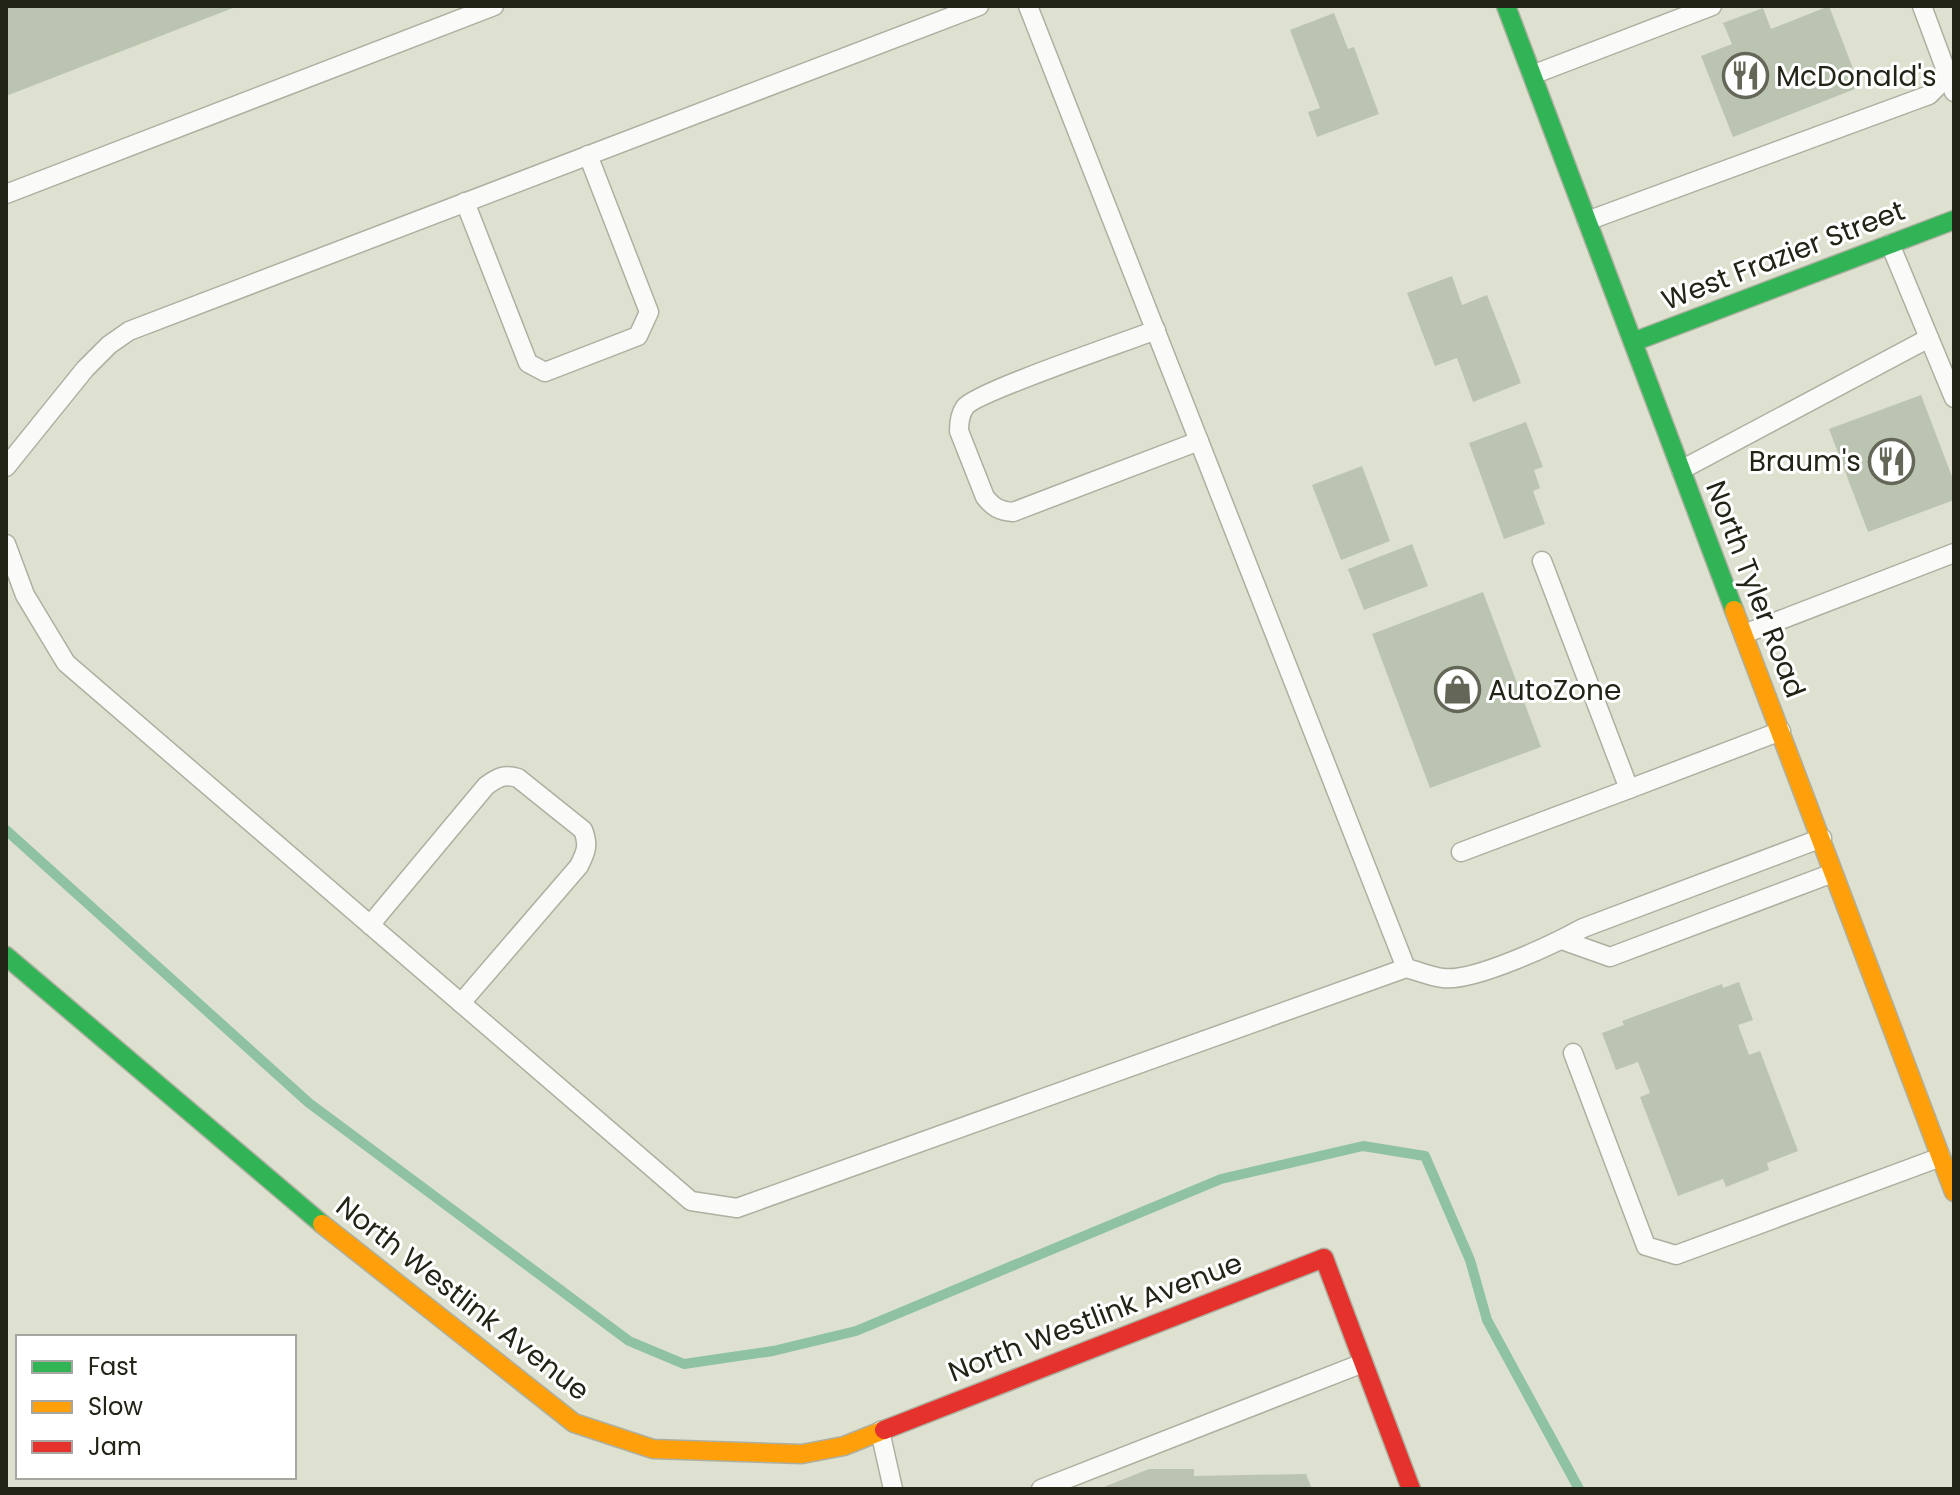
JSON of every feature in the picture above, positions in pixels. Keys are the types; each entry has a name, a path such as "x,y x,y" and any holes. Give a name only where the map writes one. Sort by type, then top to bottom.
{"street":[{"name":"North Tyler Road","path":"1506,6 1954,1192"},
{"name":"West Frazier Street","path":"1633,342 1954,220"},
{"name":"North Westlink Avenue","path":"6,956 361,1257 574,1423 653,1449 802,1454 844,1446 1324,1258 1363,1363"},
{"path":"1363,1363 1411,1489"}],"lane":[{"path":"6,194 494,6"},
{"path":"6,467 85,369 109,345 129,331 979,6"},
{"path":"1028,6 1406,968"},
{"path":"1532,75 1712,6"},
{"path":"1587,221 1929,95 1951,84 1922,6"},
{"path":"465,202 528,363 545,372 638,336 649,312 588,155"},
{"path":"1890,244 1954,398"},
{"path":"1156,330 993,392 965,407 959,421 959,431 985,497 991,506 1000,511 1013,512 1199,441"},
{"path":"1681,470 1929,338"},
{"path":"6,544 25,595 66,663 691,1201 737,1208 1406,968 1442,978 1465,978 1562,940 1583,928 1822,838"},
{"path":"1744,634 1954,553"},
{"path":"1542,561 1629,789"},
{"path":"1461,852 1781,731"},
{"path":"370,925 486,786 498,777 508,775 518,778 583,830 587,852 579,866 461,1003"},
{"path":"1562,940 1610,957 1835,873"},
{"path":"1573,1053 1646,1246 1676,1255 1941,1157"},
{"path":"1041,1489 1363,1363"},
{"path":"880,1431 893,1489"}],"building":[{"path":"6,6 238,6 6,96"},
{"path":"1829,6 1860,87 1733,137 1701,56 1732,44 1723,23 1763,8 1771,29"},
{"path":"1334,13 1348,49 1354,47 1379,114 1317,137 1308,112 1320,108 1290,30"},
{"path":"1452,276 1462,305 1487,295 1521,383 1473,402 1457,358 1435,366 1407,293"},
{"path":"1921,395 1954,482 1954,500 1868,532 1829,429"},
{"path":"1526,422 1543,467 1534,470 1540,488 1533,491 1545,524 1504,539 1469,443"},
{"path":"1362,466 1390,541 1341,560 1312,485"},
{"path":"1412,544 1428,586 1364,610 1348,569"},
{"name":"AutoZone","path":"1483,592 1541,747 1430,788 1372,634"},
{"path":"1739,982 1753,1020 1738,1025 1749,1055 1760,1051 1798,1151 1767,1163 1769,1170 1726,1187 1723,1179 1678,1196 1640,1097 1650,1093 1638,1062 1616,1070 1602,1033 1624,1025 1622,1021 1722,984 1723,988"},
{"path":"1149,1469 1194,1469 1194,1476 1306,1474 1312,1489 1099,1489"}],"waterway":[{"path":"6,830 309,1103 629,1341 684,1364 773,1351 856,1331 1221,1179 1363,1146 1425,1156 1470,1260 1487,1320 1579,1489"}],"traffic: fast":[{"path":"1506,6 1734,610"},
{"path":"1633,342 1954,220"},
{"path":"6,956 322,1224"}],"traffic: slow":[{"path":"1734,610 1954,1192"},
{"path":"322,1224 574,1423 653,1449 802,1454 844,1446 884,1430"}],"traffic: jam":[{"path":"884,1430 1324,1258 1411,1489"}],"place":[{"name":"McDonald's","path":"1745,76"},
{"name":"Braum's","path":"1892,461"},
{"name":"AutoZone","path":"1457,690"}]}
